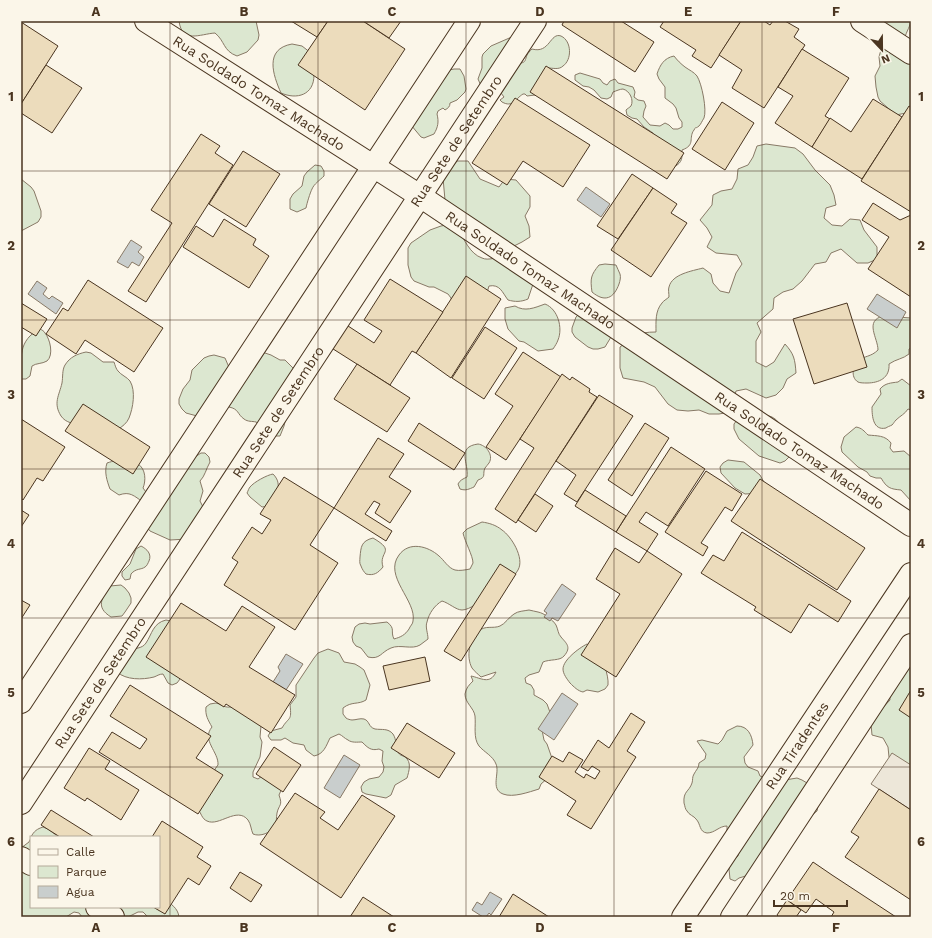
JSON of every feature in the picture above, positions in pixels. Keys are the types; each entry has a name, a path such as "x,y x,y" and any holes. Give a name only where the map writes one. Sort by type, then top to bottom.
{"main road":[{"name":"Rua Soldado Tomaz Machado","path":"146,21 420,196 911,525"},
{"path":"21,702 469,21"},
{"name":"Rua Sete de Setembro","path":"21,803 535,21"},
{"path":"862,21 911,54"},
{"name":"Rua Tiradentes","path":"683,917 911,574"},
{"path":"732,917 911,645"},
{"path":"21,858 30,863"},
{"path":"99,908 113,917"}],"green space":[{"path":"179,21 256,21 259,35 258,40 247,52 237,56 232,54 227,49 215,33 198,36 188,35 184,33"},
{"path":"853,21 911,21 905,37 911,44 911,112 896,115 880,101 875,76 880,66 879,57 882,46"},
{"path":"514,36 517,61 521,63 525,61 527,54 532,49 543,49 554,37 557,36 565,38 570,51 566,63 561,67 548,68 535,95 527,96 523,94 514,102 506,104 500,100 504,97 501,93 496,93 482,88 478,79 482,68 483,54 491,46"},
{"path":"292,44 302,46 311,53 314,70 311,87 304,94 298,96 281,93 275,78 273,64 277,51"},
{"path":"674,56 682,65 697,76 702,91 705,114 700,125 695,128 692,133 689,146 682,150 682,158 680,162 674,167 655,139 653,133 644,127 637,119 627,115 626,110 632,104 631,96 628,92 621,89 613,92 611,97 607,99 601,98 594,90 583,86 575,80 575,75 580,73 600,79 607,85 610,81 615,79 618,83 633,87 635,92 634,97 638,100 644,101 646,106 643,117 650,125 660,126 665,123 673,129 678,129 682,127 682,122 676,108 665,98 665,87 657,74 663,62"},
{"path":"460,69 464,76 465,92 457,100 450,103 447,109 445,110 443,108 438,111 438,124 434,134 424,138 421,137 411,125 449,70"},
{"path":"766,144 795,148 803,154 815,170 830,185 834,195 836,205 826,208 824,218 832,225 842,226 850,219 860,220 864,230 877,247 877,259 868,263 857,263 841,249 831,253 826,262 815,264 802,281 793,289 783,292 774,298 773,309 757,323 761,332 756,341 756,362 766,367 774,362 785,344 794,357 796,373 787,379 783,388 776,395 766,398 746,389 736,391 730,412 709,414 699,410 677,410 668,404 655,387 644,382 623,378 620,368 620,347 636,335 656,332 656,317 658,310 663,302 669,297 669,288 671,283 678,276 703,268 711,274 713,283 720,291 729,293 736,273 742,264 737,255 716,253 707,247 712,237 700,220 712,205 713,195 721,191 732,189 737,179 738,169 748,165 757,146"},
{"path":"457,161 468,161 480,179 499,187 505,179 516,180 530,196 530,207 525,216 529,226 530,237 512,247 482,231 469,215 449,209 445,200 443,178"},
{"path":"315,165 321,166 324,171 324,176 313,187 309,195 306,208 297,212 290,209 290,199 302,186 304,176"},
{"path":"21,179 34,191 41,211 41,217 38,222 21,231"},
{"path":"446,225 458,229 468,246 478,256 487,259 504,256 533,284 528,299 523,301 508,300 498,287 489,286 486,296 453,309 451,298 448,294 434,287 429,287 414,281 411,277 408,265 408,248 411,243 430,230"},
{"path":"599,265 616,265 620,273 620,280 617,289 612,296 605,298 592,292 591,283 596,268"},
{"path":"545,304 549,306 556,314 560,325 560,330 557,342 553,349 538,351 524,342 519,341 508,329 505,319 505,308 515,306 522,309 530,309"},
{"path":"580,313 614,332 605,347 593,349 575,337 572,332 572,328 576,317"},
{"path":"883,316 911,318 911,348 909,349 909,354 889,364 888,373 883,379 871,383 859,382 854,377 854,368 859,360 873,354 878,350 873,326 877,318"},
{"path":"40,329 45,332 50,343 51,351 49,358 45,362 32,366 30,376 26,379 21,379 21,357 24,344 33,333"},
{"path":"86,352 91,353 103,362 114,362 117,370 130,381 132,385 133,405 128,420 118,429 71,423 66,421 61,416 57,407 57,400 62,383 64,367 71,358"},
{"path":"260,353 271,355 280,360 285,360 297,372 284,426 280,436 275,436 256,422 244,419 236,410 229,407 226,397 197,416 186,413 182,409 179,404 179,399 183,389 190,380 192,370 204,358 214,355 225,358 231,372"},
{"path":"902,379 911,386 911,410 908,409 892,425 886,428 878,427 874,422 872,407 881,394 880,389 886,384 898,382"},
{"path":"750,413 770,416 779,423 785,433 792,453 785,461 780,463 759,456 739,439 734,429 734,424 737,420"},
{"path":"856,427 868,435 881,436 889,440 891,443 890,448 893,452 904,451 911,457 911,501 901,490 889,487 881,478 870,476 842,452 841,447 844,437"},
{"path":"478,444 484,446 490,454 491,457 489,464 484,470 483,476 478,480 474,487 466,490 460,489 458,484 467,477 465,452 467,448"},
{"path":"201,453 205,453 209,457 210,462 200,481 203,491 200,501 205,511 188,539 170,540 150,531 147,527 143,502 132,495 119,495 110,489 106,473 107,463 121,461 131,462 141,466 145,479 143,488 146,492 148,488"},
{"path":"728,460 744,462 760,475 765,484 761,493 745,494 735,488 721,473 720,467"},
{"path":"273,474 278,482 276,494 269,506 262,507 247,493 254,483"},
{"path":"482,522 492,524 500,528 513,542 520,560 520,565 512,578 476,604 465,610 457,609 442,601 439,603 429,615 426,626 428,639 420,645 413,647 395,647 378,657 372,658 368,657 361,648 356,646 352,637 355,627 359,624 387,622 392,628 394,639 401,637 413,623 413,613 397,580 395,571 395,563 403,551 408,548 419,546 435,553 448,566 455,570 470,569 473,560 463,533 467,529"},
{"path":"373,538 384,546 385,552 382,562 383,567 376,574 369,575 365,573 360,565 360,553 362,545 369,539"},
{"path":"141,546 147,550 150,556 148,563 142,569 133,572 130,579 125,580 122,576 122,572 130,564 136,549"},
{"path":"121,585 129,593 131,603 122,616 111,617 103,610 103,598 110,586"},
{"path":"529,610 543,614 553,621 560,636 565,641 568,650 562,658 543,662 539,672 525,678 526,683 531,685 534,690 534,695 547,704 551,715 542,730 544,740 547,744 554,764 549,777 541,784 539,789 521,794 507,795 499,792 497,788 497,768 495,761 477,743 475,736 475,716 465,697 467,688 473,681 471,676 488,680 494,676 496,672 481,677 472,668 469,654 471,643 481,629 500,626 516,613"},
{"path":"162,621 171,621 180,679 177,683 172,685 168,683 163,674 139,679 125,677 117,672 130,652 144,645 153,629"},
{"path":"587,644 598,652 606,671 608,685 605,689 598,692 587,690 583,692 578,690 570,683 563,671 568,658"},
{"path":"328,649 339,653 344,662 355,664 364,670 370,685 366,700 346,706 343,708 343,714 348,719 364,719 375,729 387,730 391,732 396,741 397,750 400,755 409,761 409,772 407,778 395,785 391,795 386,798 366,794 362,792 361,787 364,782 369,779 379,777 383,772 383,751 379,749 374,750 362,742 351,742 339,734 330,738 322,752 314,756 306,750 304,745 293,743 285,738 281,740 271,740 268,736 271,731 282,728 290,717 290,705 296,697 296,685 318,653"},
{"path":"911,651 911,769 894,767 889,757 888,747 883,738 872,735 871,724 876,715 890,700 889,690"},
{"path":"216,703 225,707 235,705 261,726 260,737 262,742 260,757 253,772 253,777 258,779 262,776 283,786 279,795 281,803 277,813 276,824 271,831 265,834 253,834 248,820 244,816 233,816 212,822 204,819 198,809 218,765 218,760 208,737 212,727 206,713 206,707 210,704"},
{"path":"737,726 747,729 752,738 753,745 744,757 745,763 748,767 758,771 760,776 765,778 785,780 797,778 802,780 812,786 817,796 818,806 817,811 749,875 735,881 730,879 730,863 738,856 741,845 727,831 727,826 710,833 704,832 698,821 686,810 684,799 685,794 692,783 693,776 699,763 705,759 706,754 697,741 702,740 718,744 727,731"},
{"path":"43,827 56,835 62,836 32,836 36,830"},
{"path":"30,840 30,908 160,908 164,899 176,909 179,917 148,917 143,912 138,912 128,917 82,917 79,913 74,912 66,917 22,917 21,848"}],"shaded area":[{"path":"892,753 911,765 911,810 871,784"}],"water":[{"path":"586,187 610,204 601,217 577,200"},
{"path":"131,240 142,247 138,252 144,257 139,266 132,262 128,268 117,262"},
{"path":"37,281 47,288 43,294 49,299 52,296 63,303 56,314 28,294"},
{"path":"877,294 906,312 897,328 867,309"},
{"path":"562,584 576,594 558,621 552,618 550,621 544,617 547,613 544,611"},
{"path":"286,654 303,664 286,690 273,682 280,671 278,667"},
{"path":"562,693 578,704 554,740 538,729"},
{"path":"344,755 360,765 340,798 324,788"},
{"path":"490,892 502,899 491,915 489,913 486,917 483,917 472,910 477,902 482,905"}],"building":[{"path":"291,21 328,21 317,37"},
{"path":"328,21 363,21 405,49 365,110 298,65"},
{"path":"363,21 401,21 389,38"},
{"path":"564,21 621,21 654,42 635,72 562,25"},
{"path":"664,21 741,21 711,68 692,56 696,50 660,27"},
{"path":"741,21 764,21 770,25 773,21 785,21 799,29 794,37 805,45 764,108 732,88 742,70 719,55"},
{"path":"21,22 58,46 21,104"},
{"path":"802,49 849,78 825,116 830,119 812,147 775,123 793,96 778,87"},
{"path":"46,65 82,88 52,133 21,113 21,104"},
{"path":"546,66 684,153 667,179 530,92"},
{"path":"515,98 590,145 563,187 523,161 507,185 472,163"},
{"path":"873,99 902,117 862,179 812,147 830,118 851,132"},
{"path":"722,102 754,123 725,170 692,149"},
{"path":"909,106 911,107 911,212 861,181"},
{"path":"201,134 220,146 215,153 233,165 146,302 128,291 172,223 151,210"},
{"path":"243,151 280,174 246,227 209,204"},
{"path":"632,174 653,188 618,239 597,226"},
{"path":"653,188 677,204 671,213 687,223 651,277 611,250"},
{"path":"873,203 900,220 911,215 911,297 868,269 889,237 862,220"},
{"path":"224,219 256,239 253,245 269,256 249,288 183,247 196,226 213,237"},
{"path":"466,276 501,299 451,378 416,353"},
{"path":"390,279 443,312 416,353 412,351 390,385 330,347 345,324 374,343 382,331 364,320"},
{"path":"88,280 163,328 134,372 85,340 76,354 46,334 63,308 68,311"},
{"path":"21,303 47,319 36,336 21,327"},
{"path":"847,303 867,367 814,384 793,319"},
{"path":"485,327 517,348 484,399 452,378"},
{"path":"523,352 561,377 506,460 486,447 513,406 495,394"},
{"path":"357,364 410,398 387,432 334,399"},
{"path":"562,374 570,380 572,377 590,389 589,392 597,397 516,523 495,509 534,448 520,439"},
{"path":"599,395 633,416 577,502 564,494 576,475 556,461"},
{"path":"83,404 150,447 133,474 65,431"},
{"path":"21,419 65,447 43,481 37,478 23,500 21,498"},
{"path":"419,423 465,453 454,470 408,441"},
{"path":"645,423 669,438 632,496 608,480"},
{"path":"378,438 404,454 389,477 411,491 390,523 375,513 380,504 374,501 365,514 392,531 386,541 334,508"},
{"path":"671,447 705,469 668,526 646,512 639,522 658,534 647,551 616,532"},
{"path":"706,471 742,494 732,511 725,507 701,543 708,547 703,556 665,532"},
{"path":"284,477 334,508 310,545 338,563 295,630 224,585 238,562 232,558 252,527 262,534 271,520 260,514"},
{"path":"760,479 865,548 837,590 731,521"},
{"path":"585,490 626,516 616,532 575,506"},
{"path":"535,494 553,506 536,532 518,520"},
{"path":"21,510 29,515 21,527"},
{"path":"742,532 851,601 838,622 809,604 791,633 754,610 756,607 701,573 713,555 724,561"},
{"path":"615,548 639,563 647,551 682,574 616,677 581,655 620,594 596,579"},
{"path":"500,564 516,574 461,661 444,651"},
{"path":"21,600 30,605 21,619"},
{"path":"181,603 226,631 242,606 275,627 249,667 295,695 271,733 226,704 224,707 146,657"},
{"path":"425,657 430,681 389,690 383,666"},
{"path":"130,685 211,736 196,758 223,775 198,814 99,752 112,732 140,749 147,739 110,716"},
{"path":"911,690 911,718 899,710"},
{"path":"631,713 645,722 627,751 636,757 591,829 567,815 576,801 539,777 552,756 563,762 569,752 583,760 575,772 584,778 586,774 595,779 600,771 592,766 588,771 581,767 598,740 609,748"},
{"path":"407,723 455,753 439,778 391,748"},
{"path":"274,747 301,765 283,792 256,774"},
{"path":"89,748 110,761 105,769 139,790 121,820 87,798 85,801 64,788"},
{"path":"879,789 911,810 911,900 845,857 859,837 851,832"},
{"path":"295,793 325,812 320,818 338,830 362,795 395,816 341,898 260,844"},
{"path":"51,810 92,836 58,836 41,825"},
{"path":"162,821 203,847 197,857 211,866 199,885 188,878 165,914 155,908 160,908 160,836 153,836"},
{"path":"813,862 896,917 831,917 834,912 816,899 806,913 787,900"},
{"path":"240,872 262,885 251,902 230,888"},
{"path":"513,894 549,917 499,917"},
{"path":"363,897 394,917 350,917"},
{"path":"787,900 801,910 796,917 779,917 777,915"}]}
